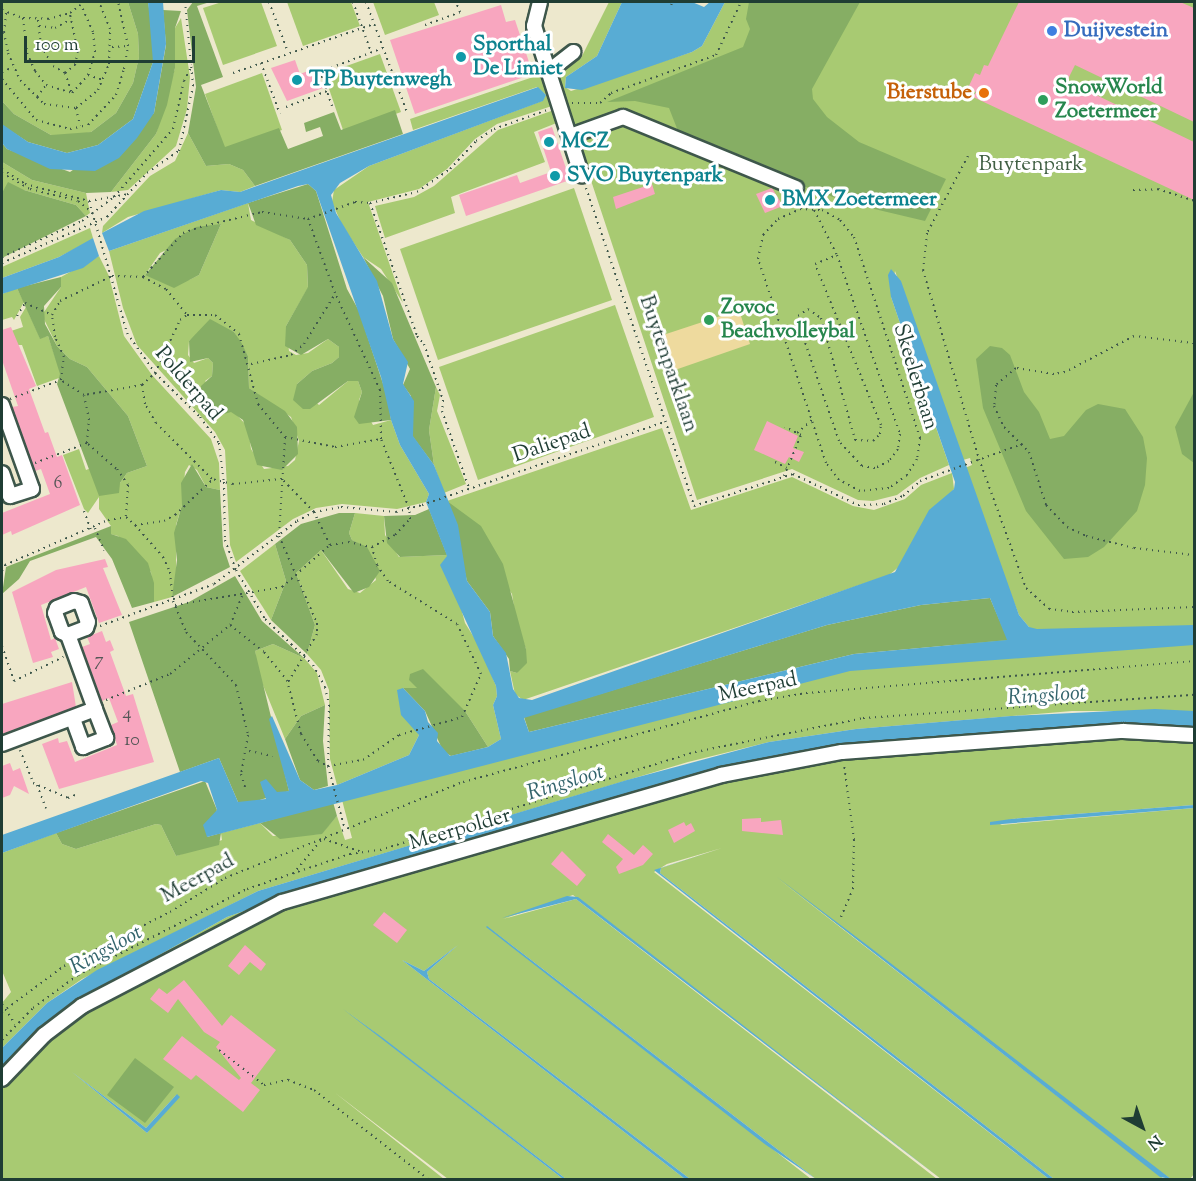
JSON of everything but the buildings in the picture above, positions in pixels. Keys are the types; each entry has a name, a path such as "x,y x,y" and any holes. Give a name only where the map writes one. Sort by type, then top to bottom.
{"street":[{"path":"540,2 534,26 582,176"},
{"path":"549,71 573,52"},
{"path":"570,136 623,117 796,188"},
{"path":"2,404 6,433 32,489 10,496 2,473"},
{"path":"68,635 86,628 88,622 81,603 65,605 55,614 62,632 68,635 106,738 83,747 73,719"},
{"path":"2,744 73,719 95,707"},
{"name":"Meerpolder","path":"2,1079 44,1035 82,1006 282,902 721,775 842,752 1123,731 1194,735"}],"path":[{"path":"2,10 23,18 38,20 70,13 84,2"},
{"path":"6,13 4,32 13,67 36,98 59,109 76,108 88,102 103,80 112,47 110,29 99,2"},
{"path":"2,79 36,120 52,127 80,126 103,113 116,95 128,46 118,2"},
{"path":"2,263 107,217 147,173 179,151 189,115 192,65 184,7 187,2"},
{"path":"269,2 288,54"},
{"path":"353,2 370,52"},
{"path":"366,2 407,111"},
{"path":"425,25 460,12 456,2"},
{"path":"143,277 183,233 200,226 262,212 308,219 355,202 370,203 426,188 494,129 560,106 600,103 611,93 716,55 741,2"},
{"path":"72,93 88,75 94,52 93,32 81,5"},
{"path":"65,74 75,66 78,52 70,13"},
{"path":"23,18 27,53 46,85 72,93"},
{"path":"39,26 55,28 71,19"},
{"path":"38,20 45,52 53,66 65,74 72,93"},
{"path":"233,73 374,24"},
{"path":"112,47 128,46"},
{"path":"332,106 320,72 383,48"},
{"path":"261,63 280,114"},
{"path":"2,257 95,214 114,197 172,129 184,81 192,65"},
{"path":"2,72 13,67"},
{"path":"88,75 103,80"},
{"path":"36,98 46,85"},
{"path":"286,107 327,91"},
{"path":"76,108 80,126"},
{"path":"968,156 930,226 922,257 928,292 979,459 1026,588 1036,601 1049,609 1072,612 1194,607"},
{"path":"2,169 10,178 89,201 129,194"},
{"path":"2,174 30,189 78,201 95,214"},
{"name":"Buytenparklaan","path":"582,176 694,506 783,476"},
{"path":"796,188 804,192 837,255 900,434 898,449 889,461 875,468 862,466 839,441 798,322 798,316 808,309 820,318 855,441 873,441 880,434 882,425 815,264 837,255"},
{"path":"1133,190 1158,189 1194,201"},
{"name":"Polderpad","path":"89,201 95,214 97,230 107,257 127,333 155,373 200,417 219,443 224,482 225,540 236,570 248,594 265,619 318,672 327,696 328,766 345,830"},
{"path":"370,203 417,336 424,344 443,400 442,411 469,489"},
{"path":"797,433 812,420 758,260 763,235 778,219 800,209 814,209"},
{"name":"Skeelerbaan","path":"812,420 826,463 839,480 860,490 889,488 907,475 917,459 920,438 854,237 840,220 814,209"},
{"path":"175,605 242,596 282,587 330,545 348,542 372,547 395,535 410,519 409,508 381,439 380,390 335,293 308,219"},
{"path":"61,380 64,357 55,337 52,315 60,301 112,276 143,277 166,289 187,315"},
{"path":"251,364 291,355 304,344 335,293"},
{"path":"17,316 26,303 52,315"},
{"path":"84,395 109,388 142,386 155,373 175,325 187,315 215,315 232,326 251,364 258,404 285,437 335,447 381,439"},
{"path":"1194,343 1134,336 1065,372 1054,374 1021,367 1009,370 996,385 994,406 1004,427 1022,444 1035,462 1046,505 1067,527 1124,546 1194,555"},
{"path":"61,380 84,395 89,420 87,443"},
{"path":"2,404 61,380"},
{"path":"142,386 145,404 156,423 212,479 233,484 282,479"},
{"name":"Daliepad","path":"314,512 341,507 396,512 665,422"},
{"path":"783,476 801,435 784,427"},
{"path":"285,437 279,536 317,623 317,634 288,682"},
{"path":"24,468 87,443"},
{"path":"87,443 117,469 128,485 126,517"},
{"path":"783,476 793,474 858,505 872,506 893,501 920,482 946,470 1022,444"},
{"path":"775,462 787,468"},
{"path":"135,525 164,522 176,515 212,479"},
{"path":"282,479 314,512 330,545"},
{"path":"84,511 91,530"},
{"path":"86,628 173,601 214,584 314,512"},
{"path":"126,517 163,557 173,601 186,632 201,651 236,685 246,713 248,751 241,774 244,787"},
{"path":"2,571 5,565 126,517"},
{"path":"95,528 104,550"},
{"path":"230,625 264,652 288,682 301,734 318,761 328,766 363,760 399,735 462,717 481,674 457,624 388,581 377,565 372,547"},
{"path":"95,707 170,674 201,651 230,625 242,596"},
{"path":"2,646 14,681 74,653"},
{"name":"Meerpad","path":"3,1011 100,945 170,912 225,878 463,782 759,701 856,687 1194,661"},
{"path":"15,739 33,783 68,798 75,795"},
{"path":"248,751 272,756"},
{"path":"841,917 853,889 854,840 842,752"},
{"path":"38,785 46,808"},
{"path":"2,1040 15,1025 78,975 247,890 363,853 322,838 293,874"},
{"path":"2,1004 3,1011 15,1025"},
{"path":"219,1050 264,1085 288,1080 314,1090 429,1179"}],"green space":[{"path":"2,2 128,2 138,34 139,57 133,83 116,113 91,132 75,136 51,135 14,114 2,101"},
{"path":"128,2 148,2 153,33 153,62 133,119 98,145 67,153 28,142 3,126 2,101 14,114 51,135 91,132 116,113 133,83 139,57 138,34"},
{"path":"193,2 210,2 197,6 223,77 201,85 225,147 279,128 288,149 323,136 320,127 306,132 304,123 334,112 341,130 395,110 403,134 255,186 243,170 229,164 206,166 188,133 196,87 187,10"},
{"path":"222,2 261,2 277,46 223,65 203,8"},
{"path":"287,2 351,2 360,26 303,46"},
{"path":"373,2 434,2 439,15 385,35"},
{"name":"Buytenpark","path":"609,2 622,2 597,56 566,77 565,87 571,91 692,52 702,46 725,2 1194,2 1194,711 1072,711 856,729 769,742 688,762 258,891 82,979 47,1003 2,1048 2,1003 11,992 2,971 2,853 56,833 62,844 76,849 156,824 161,825 176,856 222,840 221,833 260,823 273,836 321,834 337,816 345,840 352,838 342,800 782,686 1029,627 1019,615 1010,592 965,468 972,465 970,458 963,460 895,271 891,297 949,465 920,478 897,495 873,501 858,500 792,469 697,500 555,72 576,57 581,58"},
{"path":"749,2 860,2 812,89 813,99 827,117 859,142 946,179 925,221 849,203 790,181 678,131 669,108 635,101 607,102 743,47 750,29 746,19"},
{"path":"163,10 181,11 175,28 175,68 167,105 156,134 111,192 86,193 32,180 2,162 2,143 7,149 70,172 154,113 166,45"},
{"path":"181,18 190,77 187,109 176,146 128,190 111,192 156,134 175,68 175,28"},
{"path":"380,54 401,112 344,133 324,74"},
{"path":"262,73 282,130 225,150 205,94"},
{"path":"545,73 555,105 497,124 475,139 447,169 419,189 368,202 403,303 381,269 363,257 342,225 332,202 334,190 369,166 542,101 546,95 537,87 413,130 410,119"},
{"path":"554,110 559,122 534,132 545,162 451,197 455,213 385,238 375,206 414,197 434,186 498,130"},
{"path":"188,133 206,166 229,164 243,170 255,186 240,192 221,190 128,217 102,233 103,226 150,176 175,161"},
{"path":"2,162 32,180 86,193 90,213 86,216 76,205 24,190 2,193"},
{"path":"8,182 24,190 76,205 86,216 2,258 2,193"},
{"path":"308,184 316,191 347,289 359,311 388,399 391,420 359,424 354,417 362,392 358,381 348,381 310,409 303,409 293,400 297,384 312,371 332,363 339,357 339,347 328,339 301,355 285,346 286,326 308,287 307,265 290,240 256,225 248,203"},
{"path":"574,188 612,300 438,360 400,249"},
{"path":"248,203 251,220 290,240 307,265 308,288 286,326 289,351 296,355 308,353 328,339 339,347 339,357 332,363 312,371 297,384 319,405 348,381 358,381 362,392 359,400 373,425 391,420 400,445 429,494 426,502 397,509 342,504 316,508 293,519 236,562 230,545 225,450 215,432 137,345 123,308 109,251","holes":["221,224 199,275 189,280 145,275 160,253","208,325 234,332 248,356 249,388 291,417 299,441 295,460 288,466 264,469 251,449 248,427 205,381 212,376 213,363 208,358 194,363 188,355 189,341"]},
{"path":"221,224 199,275 174,288 145,275 175,239 196,227"},
{"path":"90,228 93,238 90,241 59,257 2,278 2,267"},
{"path":"99,256 109,276 124,336 152,375 211,439 219,463 220,490 206,487 197,470 189,465 185,472 182,505 176,525 176,578 172,597 154,602 151,572 118,536 110,534 111,526 99,509 99,497 88,513 84,509 63,455 79,449 86,470 91,468 120,483 127,473 147,466 128,416 87,367 70,359 57,346 42,315 61,287 61,277"},
{"path":"363,257 392,283 436,387 429,430 434,465 413,437 411,396 403,385 410,369 393,339 383,296"},
{"path":"61,277 61,287 44,306 45,324 57,346 70,359 87,367 128,416 147,466 127,473 120,483 119,493 99,496 57,384 60,374 48,336 40,339 17,288"},
{"path":"17,288 24,302 14,320 12,317 2,320 2,294"},
{"path":"615,305 654,417 478,480 439,367"},
{"path":"26,307 40,338 48,336 61,374 59,378 37,386 22,345 18,345 8,332 23,327 20,317"},
{"path":"210,319 234,332 241,342 248,356 249,388 285,411 297,427 298,454 282,470 257,465 243,420 231,412 217,416 202,400 201,386 212,376 213,363 208,358 190,362 189,341"},
{"path":"990,346 1002,348 1010,355 1024,392 1039,412 1050,439 1064,436 1086,410 1098,404 1125,409 1143,437 1147,458 1145,485 1137,511 1104,547 1088,557 1064,559 1026,511 983,408 976,359"},
{"path":"436,387 440,395 437,411 466,484 444,493 434,465 429,430"},
{"path":"1194,392 1194,463 1182,454 1175,427"},
{"path":"662,428 691,510 792,477 853,506 874,510 905,499 921,485 952,473 954,489 920,528 900,566 889,575 523,700 515,694 510,671 517,673 526,649 517,626 512,594 447,501"},
{"path":"192,464 206,487 220,490 223,546 230,567 172,597 177,560 174,533 182,505 181,483"},
{"path":"447,501 481,526 503,564 526,649 527,663 517,673 510,671 509,659 493,636 490,612 467,581"},
{"path":"429,509 447,555 400,557 387,543 384,516 415,515"},
{"path":"339,513 355,513 349,533 352,540 367,547 380,571 369,587 354,593 321,550 296,573 315,625 307,654 271,620 286,581 275,544 301,524"},
{"path":"355,513 384,516 385,535 399,557 447,555 465,623 480,647 496,686 497,696 493,705 501,739 488,747 465,711 417,689 403,688 419,735 409,755 337,785 330,759 329,690 321,670 307,654 315,625 296,573 321,550 348,589 360,593 376,580 367,548 352,540 349,533"},
{"path":"111,526 111,534 126,539 148,563 154,583 154,602 132,608 112,559 96,537 30,561 19,579 2,594 6,567"},
{"path":"275,544 286,581 271,620 240,571"},
{"path":"235,576 262,621 304,658 273,644 255,651 289,791 250,803 238,802 219,758 180,772 129,622 189,602"},
{"path":"990,598 1008,640 854,654 529,732 524,717 827,625 921,605"},
{"path":"273,644 304,658 317,673 325,705 301,716 285,739 258,673 255,651"},
{"path":"423,669 465,711 488,747 451,756 443,751 425,711 403,688 417,688 409,680 410,674"},
{"path":"325,705 323,741 328,786 314,790 300,780 285,739 301,716"},
{"path":"1125,724 1194,726 1194,805 1011,819 1000,825 1194,808 1194,1174 1190,1179 1171,1179 1151,1165 777,878 1164,1179 1054,1179 660,873 661,868 722,848 667,864 654,872 1049,1179 941,1179 573,895 503,919 576,899 937,1179 816,1179 487,926 811,1179 690,1179 429,979 427,972 458,945 424,971 402,960 685,1179 566,1179 344,1009 563,1179 448,1179 334,1092 444,1179 2,1180 2,1069 46,1024 104,986 227,917 297,892 767,757 834,745","holes":["72,1072 146,1128 177,1094 147,1133"]},
{"path":"205,781 217,810 207,837 221,833 219,845 176,856 161,825 156,824 76,849 62,844 56,833"},
{"path":"333,802 337,816 322,834 280,839 260,823"},
{"path":"135,1058 174,1087 145,1123 107,1095"}],"sand":[{"path":"739,310 750,344 672,371 660,336"}],"water":[{"path":"148,2 163,2 166,44 154,113 137,138 119,158 95,171 50,169 7,149 2,143 2,124 28,142 67,153 98,145 133,119 153,62"},
{"path":"622,2 692,2 704,7 710,2 725,2 702,46 692,52 582,90 565,88 566,77 597,56"},
{"path":"538,87 546,95 543,101 369,166 340,183 331,195 336,213 377,281 393,339 408,362 403,384 414,401 413,436 434,465 458,525 467,581 490,612 493,636 506,653 513,689 519,698 532,700 895,572 929,510 954,489 955,482 891,297 888,275 891,269 901,281 1019,615 1029,627 1037,629 1194,625 1194,645 850,671 207,837 203,825 217,810 208,783 201,781 2,853 2,835 219,758 238,802 266,799 260,782 266,779 277,792 289,791 269,719 272,716 300,780 314,790 337,785 409,755 419,735 401,715 397,690 403,688 425,711 428,722 438,733 437,741 450,756 488,747 501,739 493,705 497,696 496,686 440,565 447,556 426,502 429,494 400,445 391,420 381,377 316,191 308,184 298,186 109,251 102,233 144,211 221,190 240,192","holes":["990,598 1007,640 854,654 529,732 524,718 827,625 921,605"]},
{"path":"93,238 99,256 83,268 2,294 2,278 59,257"},
{"path":"1155,709 1194,711 1194,726 1085,726 834,745 767,757 297,892 227,917 104,986 46,1024 2,1068 2,1048 47,1003 97,970 258,891 627,780 769,742 856,729 1011,716"},
{"path":"1194,805 1194,808 990,825 990,822 1011,819"},
{"path":"723,848 661,868 660,873 1054,1179 1049,1179 654,870"},
{"path":"777,877 867,945 1171,1179 1160,1177"},
{"path":"567,896 578,897 941,1179 576,899 502,918"},
{"path":"487,926 816,1179 766,1145"},
{"path":"458,945 427,972 429,979 690,1179 685,1179 402,960 424,971"},
{"path":"343,1009 383,1038 566,1179 563,1179"},
{"path":"72,1072 146,1128 177,1094 180,1097 147,1133"}],"place":[{"name":"Duijvestein","path":"1052,31"},
{"name":"Sporthal De Limiet","path":"461,57"},
{"name":"TP Buytenwegh","path":"297,80"},
{"name":"Bierstube","path":"984,93"},
{"name":"SnowWorld Zoetermeer","path":"1043,100"},
{"name":"MCZ","path":"549,142"},
{"name":"SVO Buytenpark","path":"555,176"},
{"name":"BMX Zoetermeer","path":"770,200"},
{"name":"Zovoc Beachvolleybal","path":"709,320"}],"water label":[{"name":"Ringsloot","path":"1047,697"},
{"name":"Ringsloot","path":"566,784"},
{"name":"Ringsloot","path":"107,951"}]}
